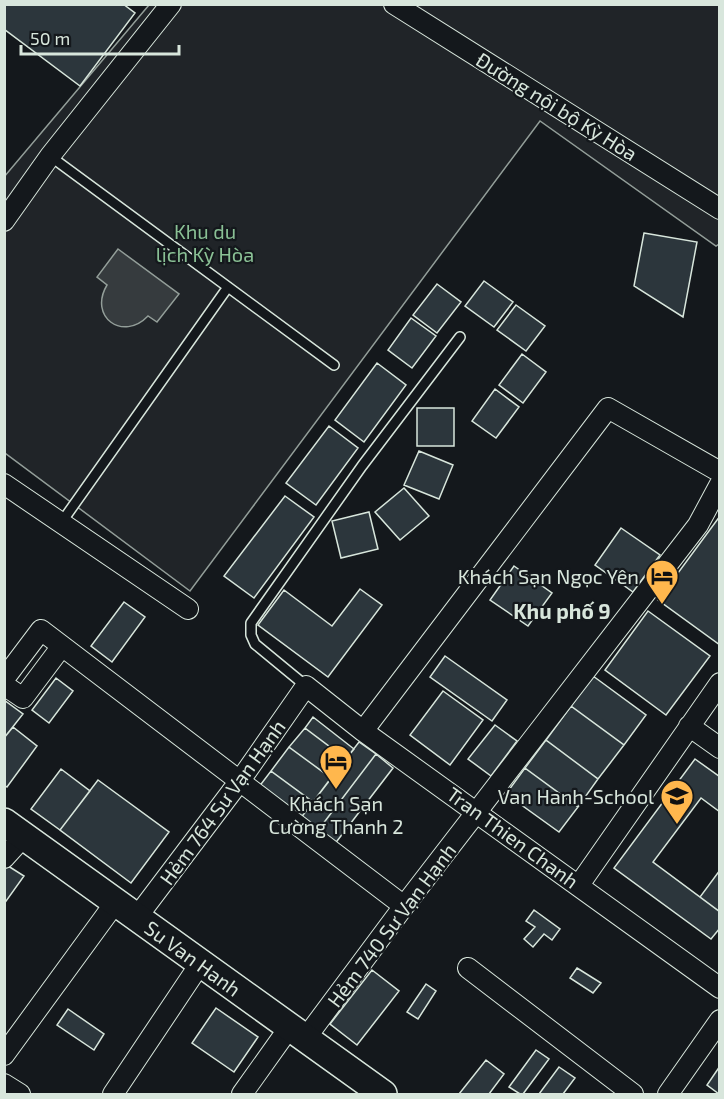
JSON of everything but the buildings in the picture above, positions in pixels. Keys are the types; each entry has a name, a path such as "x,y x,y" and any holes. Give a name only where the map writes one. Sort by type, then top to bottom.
{"street":[{"path":"4,221 50,156 171,4"},
{"name":"Đường nội bộ Kỳ Hòa","path":"394,4 720,209"},
{"path":"363,730 608,408 720,472"},
{"path":"4,484 188,609"},
{"name":"Hẻm 740 Sư Vạn Hạnh","path":"242,1095 404,906 478,812 698,525 720,484"},
{"path":"4,679 41,630 404,906"},
{"path":"4,685 23,698 62,646"},
{"path":"579,885 720,683"},
{"name":"Tran Thien Chanh","path":"306,686 363,730 720,988"},
{"name":"Hẻm 764 Sư Vạn Hạnh","path":"4,1055 126,910 239,782 306,686"},
{"path":"689,726 720,748"},
{"path":"4,858 14,829"},
{"name":"Su Van Hanh","path":"14,829 383,1095"},
{"path":"113,1095 200,964"},
{"path":"468,968 633,1095"},
{"path":"668,1095 720,1020"},
{"path":"4,1083 20,1095"}],"lane":[{"path":"50,156 334,365"},
{"path":"61,523 228,287"},
{"path":"306,686 255,644 251,635 251,623 362,466 460,337"}],"green space":[{"name":"Khu du lịch Kỳ Hòa","path":"149,5 719,5 719,244 716,246 540,121 190,591 5,453 4,177"}],"shaded area":[{"path":"118,249 179,294 157,322 148,316 128,327 119,326 105,316 102,297 107,285 97,277"}],"place":[{"name":"Khách Sạn Ngọc Yên","path":"662,605"},
{"name":"Khách Sạn Cường Thanh 2","path":"336,790"},
{"name":"Van Hanh-School","path":"677,825"}],"district":[{"name":"Khu phố 9","path":"562,610"}]}
